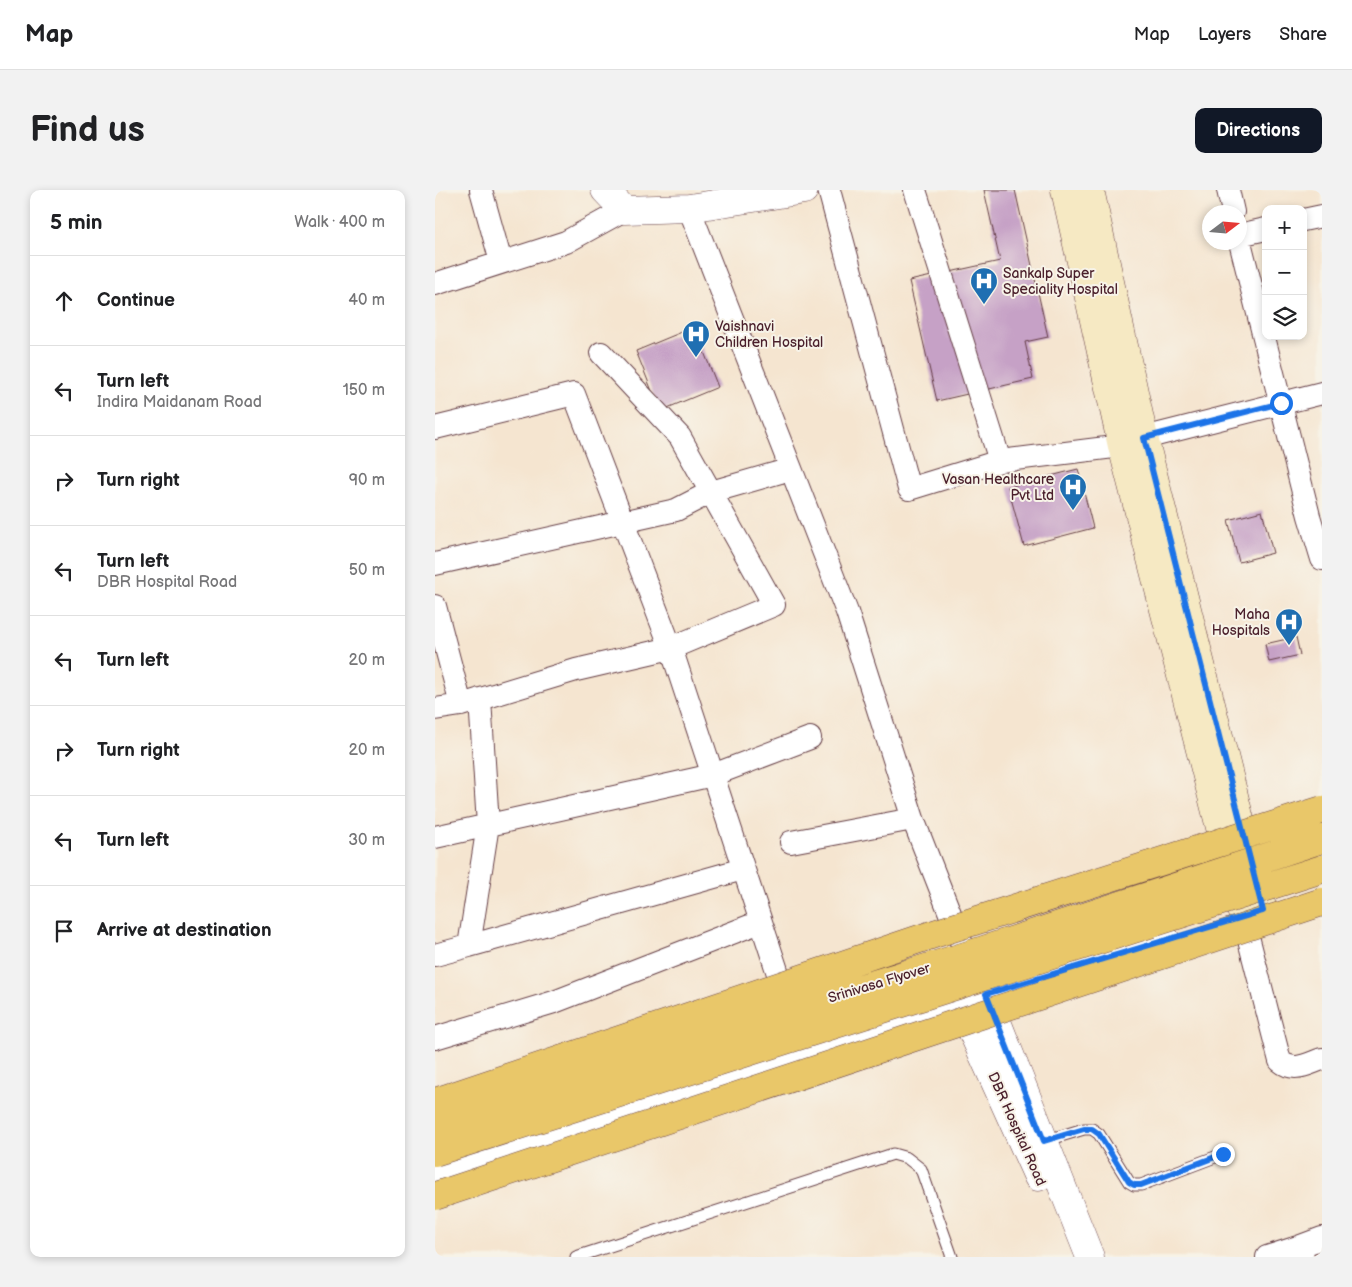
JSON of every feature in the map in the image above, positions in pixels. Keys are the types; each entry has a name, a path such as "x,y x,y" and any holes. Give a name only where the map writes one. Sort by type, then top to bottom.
{"main road":[{"path":"1065,190 1133,442 1253,914"},
{"path":"1090,190 1133,442"},
{"path":"435,1102 929,936 1322,810"},
{"name":"Srinivasa Flyover","path":"435,1124 965,956 1322,839"},
{"name":"Srinivasa Flyover","path":"435,1152 1322,869"},
{"path":"435,1196 1322,902"}],"street":[{"path":"481,190 501,262"},
{"path":"605,190 624,210"},
{"path":"435,284 566,242 624,210 689,208 804,190"},
{"path":"829,190 909,489 1000,461 1133,442 1322,393"},
{"path":"915,190 1000,461"},
{"path":"1227,190 1231,205"},
{"path":"689,208 847,612 913,819 962,944"},
{"path":"1307,219 1322,216"},
{"path":"1247,234 1262,230"},
{"path":"1243,250 1281,403 1316,514 1322,558"},
{"path":"435,709 470,702 576,670 671,648 774,605 680,437 601,353"},
{"path":"435,428 574,394 671,648 787,1002"},
{"path":"435,564 676,510 711,492 791,469"},
{"path":"435,606 470,702 488,825 469,946"},
{"path":"435,837 713,776 810,738"},
{"path":"791,842 913,819"},
{"path":"435,1115 787,1002 1237,852 1322,826"},
{"path":"435,955 743,869"},
{"path":"435,1173 569,1132 845,1037 1253,914 1322,890"},
{"path":"1253,914 1280,1061 1286,1066 1295,1068 1322,1060"},
{"path":"435,1038 554,1002 760,922"},
{"name":"DBR Hospital Road","path":"986,994 1091,1257"},
{"name":"DBR Hospital Road","path":"959,1002 1026,1148 1071,1257"},
{"path":"1267,1257 1300,1252 1322,1238"}],"lane":[{"path":"1044,1141 1084,1129 1092,1129 1099,1134 1129,1182 1134,1185 1141,1185 1223,1154"},
{"path":"576,1257 893,1154 907,1158 921,1169 952,1257"}],"building":[{"path":"984,190 1015,190 1048,337 1025,342 1033,379 937,401 909,281 1000,261"},
{"path":"694,327 718,387 660,411 636,351"},
{"path":"1078,469 1093,528 1024,546 1008,487"},
{"path":"1262,511 1273,553 1239,562 1228,520"},
{"path":"1296,637 1300,655 1269,662 1265,644"}],"place":[{"name":"Sankalp Super Speciality Hospital","path":"984,305"},
{"name":"Vaishnavi Children Hospital","path":"696,358"},
{"name":"Vasan Healthcare Pvt Ltd","path":"1073,511"},
{"name":"Maha Hospitals","path":"1289,646"}],"route":[{"path":"1223,1154 1141,1185 1134,1185 1129,1182 1099,1134 1092,1129 1084,1129 1044,1141 986,994 1263,911 1144,438 1281,403"}]}
